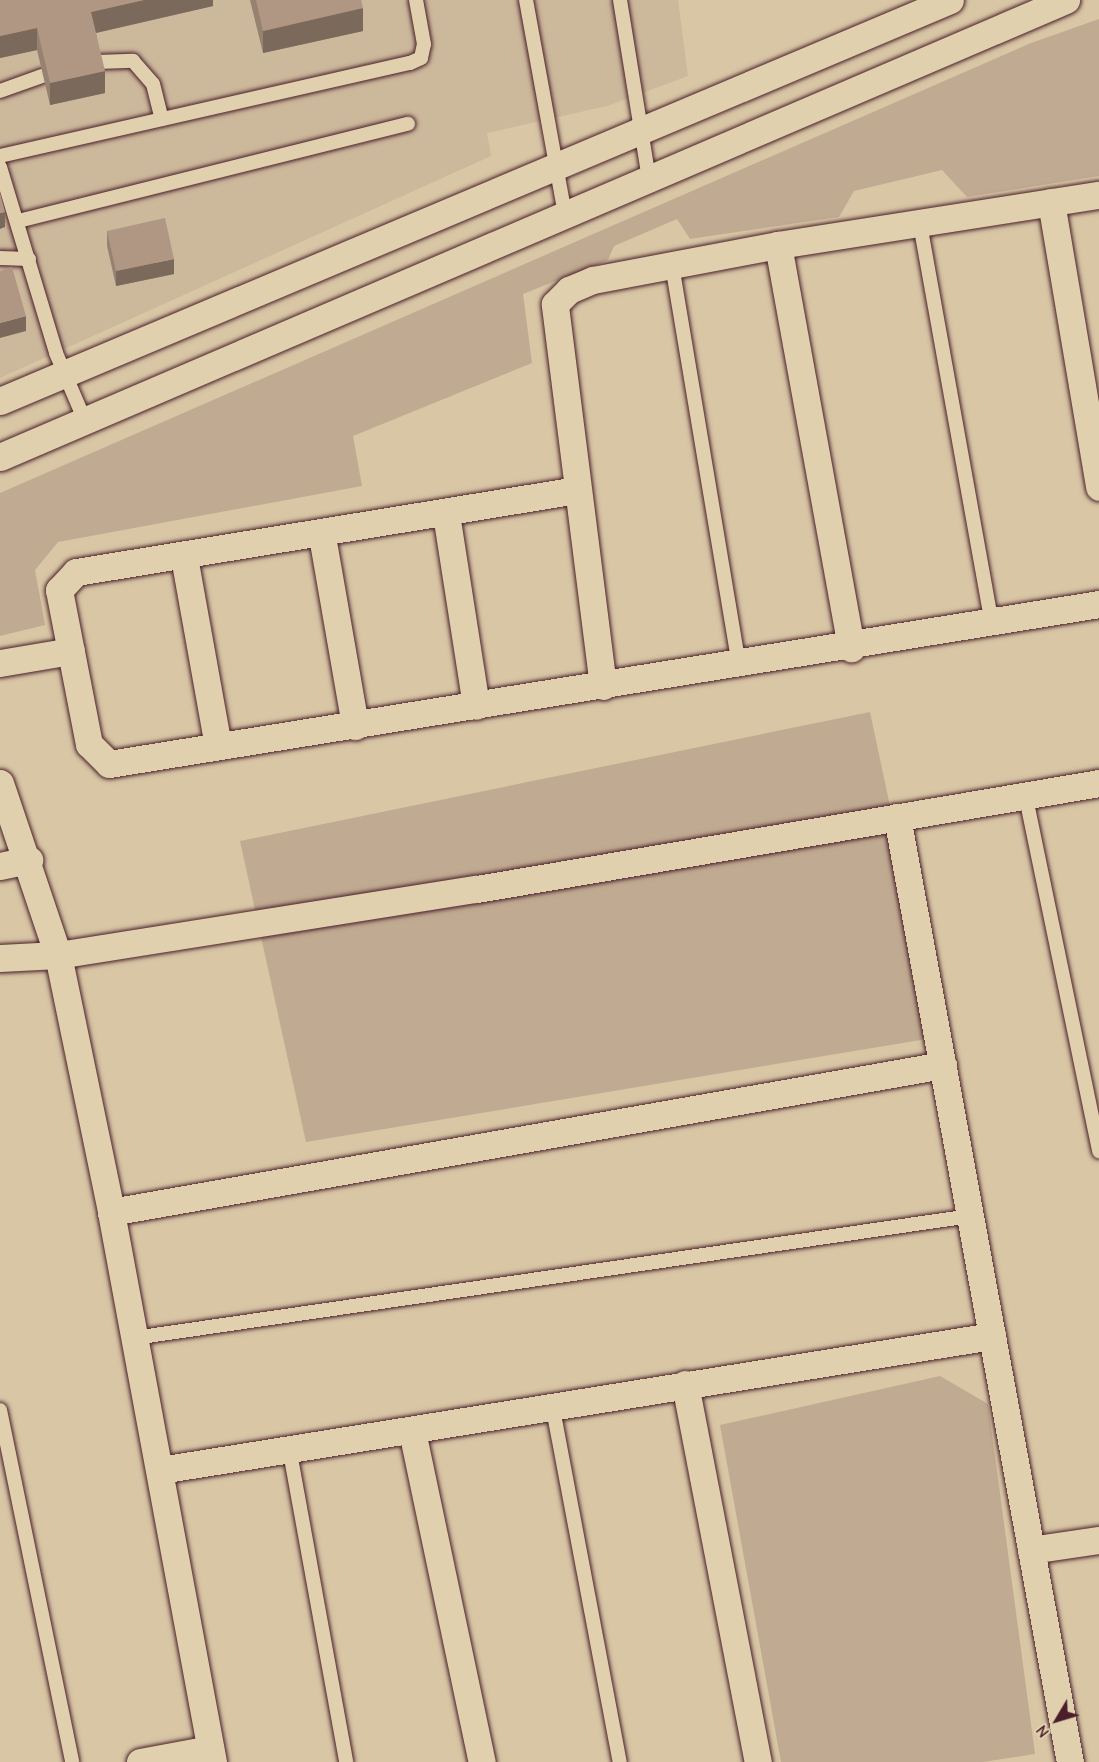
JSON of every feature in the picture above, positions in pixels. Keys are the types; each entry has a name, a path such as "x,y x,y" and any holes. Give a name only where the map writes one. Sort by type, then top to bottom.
{"street":[{"path":"0,401 950,0"},
{"path":"0,457 1066,0"},
{"path":"603,686 555,304 569,290 593,280 778,245 1099,195"},
{"path":"1051,202 1099,487"},
{"path":"778,245 851,648"},
{"path":"577,490 322,536 76,572 65,580 59,590 89,744 96,757 109,764 851,648 1099,604"},
{"path":"446,514 477,706"},
{"path":"322,536 355,726"},
{"path":"184,557 218,746"},
{"path":"0,663 71,651"},
{"path":"0,783 29,860 58,955 111,1212 211,1756 140,1762"},
{"path":"0,958 58,955 897,817 1025,793 1099,783"},
{"path":"897,817 1071,1762"},
{"path":"0,866 29,860"},
{"path":"111,1212 943,1065"},
{"path":"160,1470 289,1447 553,1410 685,1384 992,1336"},
{"path":"685,1384 758,1762"},
{"path":"412,1431 482,1762"},
{"path":"1031,1550 1099,1540"}],"lane":[{"path":"0,156 421,58 424,44 416,0"},
{"path":"526,0 565,215"},
{"path":"621,0 648,179"},
{"path":"97,62 133,61 153,84 162,119"},
{"path":"0,91 42,76"},
{"path":"18,221 408,124"},
{"path":"0,167 56,353 67,373 84,421"},
{"path":"920,224 992,623"},
{"path":"0,258 29,259"},
{"path":"672,265 739,666"},
{"path":"1025,793 1099,1151"},
{"path":"134,1338 970,1216"},
{"path":"0,1410 72,1762"},
{"path":"553,1410 620,1762"},
{"path":"289,1447 346,1762"}],"shaded area":[{"path":"0,0 678,0 688,76 607,106 487,133 491,156 0,378"},
{"path":"1099,19 1099,176 967,197 942,170 854,191 839,217 690,239 677,219 614,246 608,260 523,294 532,363 353,436 362,486 58,542 35,570 45,625 0,636 0,493 1031,43"},
{"path":"870,712 939,1037 306,1142 240,841"},
{"path":"940,1376 988,1404 1035,1754 983,1762 781,1762 720,1425"}],"building":[{"path":"0,0 144,0 91,12 105,71 50,83 37,28 0,36"},
{"path":"256,0 361,0 363,8 263,31"},
{"path":"0,193 5,212 0,213"},
{"path":"165,218 174,259 116,271 107,231"},
{"path":"12,267 26,316 0,323 0,271"}]}
